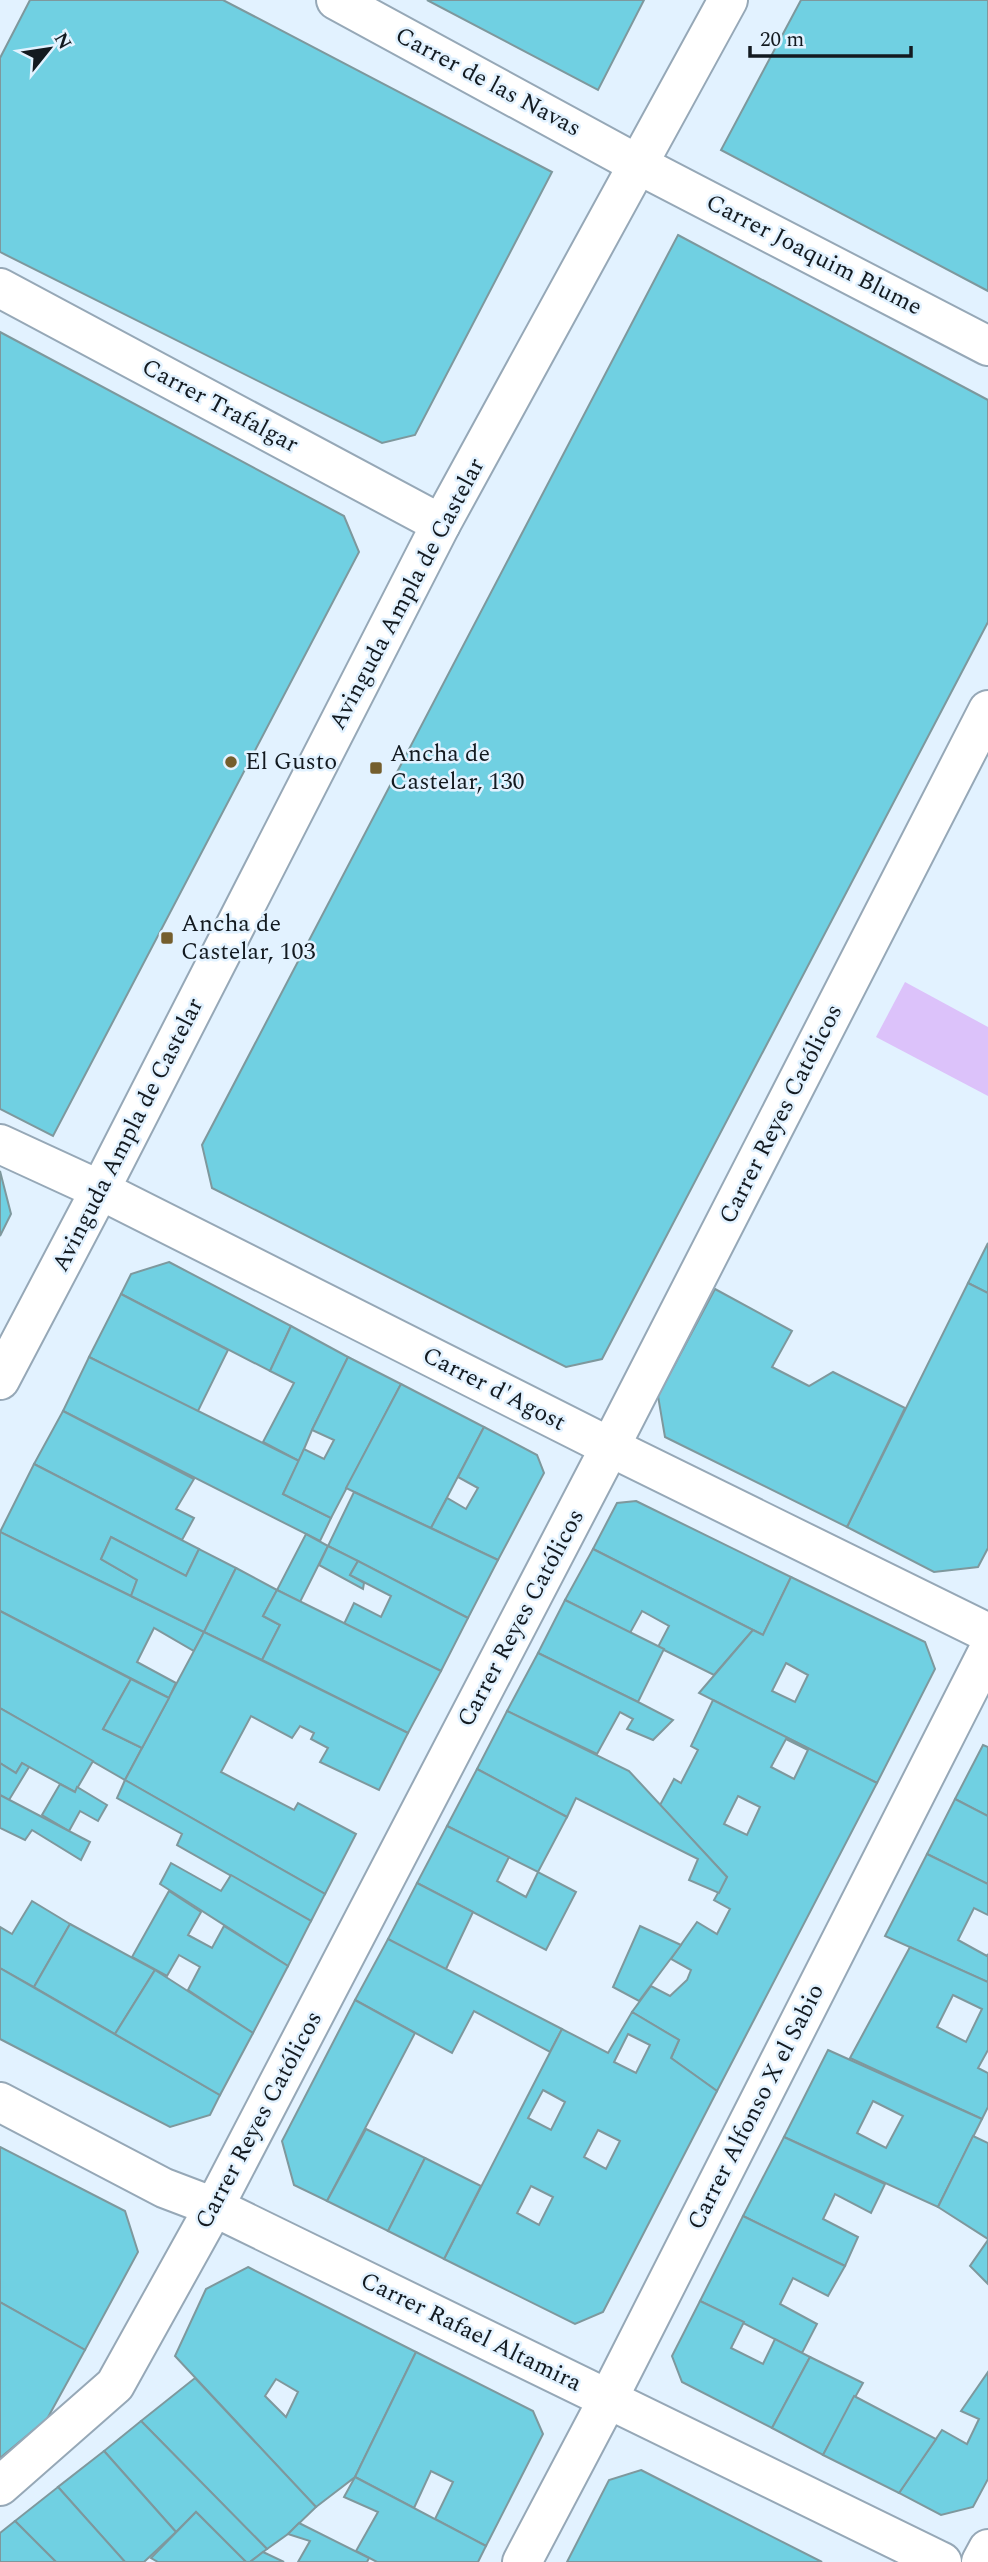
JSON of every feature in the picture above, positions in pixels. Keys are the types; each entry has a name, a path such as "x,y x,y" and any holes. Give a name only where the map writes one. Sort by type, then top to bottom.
{"street":[{"name":"Carrer de las Navas","path":"336,0 639,165"},
{"name":"Avinguda Ampla de Castelar","path":"0,1380 100,1191 441,524 728,0"},
{"name":"Carrer Joaquim Blume","path":"639,165 988,346"},
{"name":"Carrer Trafalgar","path":"0,288 441,524"},
{"name":"Carrer Reyes Católicos","path":"0,2486 115,2385 214,2207 610,1447 988,710"},
{"name":"Carrer d'Agost","path":"0,1144 100,1191 988,1633"},
{"name":"Carrer Alfonso X el Sabio","path":"522,2562 608,2399 988,1651"},
{"name":"Carrer Rafael Altamira","path":"0,2102 164,2188 214,2207 942,2562"},
{"path":"981,2562 988,2549"}],"shaded area":[{"path":"905,982 988,1027 988,1096 876,1037"}],"building":[{"path":"30,0 223,0 552,172 415,435 382,443 0,252 0,58"},
{"path":"427,0 644,0 598,90"},
{"path":"801,0 988,0 988,291 721,150"},
{"path":"678,235 988,400 988,622 602,1359 566,1367 212,1188 202,1145"},
{"path":"0,332 344,516 359,552 53,1136 0,1109"},
{"path":"0,1171 11,1214 0,1236"},
{"path":"988,1243 988,1293 968,1283"},
{"path":"169,1262 291,1326 270,1371 121,1294 131,1274"},
{"path":"968,1283 988,1293 988,1548 978,1567 934,1572 847,1527"},
{"path":"715,1289 792,1331 772,1367 809,1386 833,1372 905,1408 847,1527 665,1437 658,1396"},
{"path":"121,1294 228,1350 197,1413 89,1357"},
{"path":"291,1326 348,1357 299,1461 263,1442 294,1383 270,1371"},
{"path":"89,1357 299,1461 283,1494 331,1518 320,1541 63,1411"},
{"path":"348,1357 401,1384 331,1518 283,1494 304,1449 324,1459 334,1440 312,1430"},
{"path":"401,1384 484,1427 431,1528 346,1488"},
{"path":"63,1411 194,1479 176,1509 194,1518 182,1540 34,1464"},
{"path":"484,1427 537,1455 544,1473 498,1560 431,1528 447,1498 466,1509 478,1488 458,1477"},
{"path":"34,1464 199,1549 186,1576 111,1537 101,1559 137,1580 131,1596 0,1532"},
{"path":"354,1492 498,1560 468,1618 328,1546"},
{"path":"636,1501 791,1577 763,1635 593,1549 617,1503"},
{"path":"0,1532 204,1632 194,1651 154,1628 137,1662 176,1683 169,1698 0,1611"},
{"path":"306,1534 328,1546 300,1602 277,1590"},
{"path":"111,1537 186,1576 199,1549 236,1568 204,1632 131,1596 137,1580 101,1559"},
{"path":"328,1546 358,1561 350,1575 364,1583 363,1589 319,1565"},
{"path":"593,1549 753,1630 714,1675 658,1647 669,1626 642,1611 630,1633 565,1600"},
{"path":"358,1561 468,1618 441,1671 344,1624 354,1603 381,1617 391,1596 350,1575"},
{"path":"236,1568 277,1590 263,1616 280,1625 262,1660 204,1632"},
{"path":"791,1577 925,1642 935,1669 877,1783 699,1693 753,1630 763,1635","holes":["786,1663 808,1675 795,1702 772,1691"]},
{"path":"277,1590 441,1671 408,1733 262,1660 280,1625 263,1616"},
{"path":"565,1600 664,1649 638,1702 538,1653"},
{"path":"0,1611 131,1679 103,1729 142,1748 125,1780 0,1708"},
{"path":"204,1632 408,1733 379,1790 320,1762 328,1748 311,1739 314,1733 300,1726 292,1738 251,1716 221,1772 294,1810 298,1803 356,1834 325,1894 125,1780"},
{"path":"538,1653 673,1720 653,1740 627,1729 633,1719 620,1712 597,1754 507,1711"},
{"path":"131,1679 169,1698 142,1748 103,1729"},
{"path":"713,1700 877,1783 717,2091 671,2058 679,2040 632,2012 651,1986 670,1996 687,1980 691,1970 671,1959 697,1922 717,1934 730,1909 714,1900 727,1877 660,1805 674,1779 681,1783 698,1750 691,1746","holes":["786,1739 808,1750 794,1779 771,1767","738,1796 760,1807 747,1835 724,1824"]},
{"path":"0,1708 93,1761 75,1792 22,1763 16,1773 0,1763"},
{"path":"507,1711 629,1771 727,1877 719,1893 689,1880 698,1859 576,1798 567,1817 477,1769"},
{"path":"983,1745 988,1747 988,1816 955,1799"},
{"path":"0,1763 16,1773 22,1763 29,1767 9,1800 0,1795"},
{"path":"477,1769 567,1817 538,1872 447,1826"},
{"path":"125,1780 325,1894 311,1921 177,1845 182,1834 117,1798"},
{"path":"60,1784 75,1792 77,1787 107,1805 98,1821 80,1811 69,1831 42,1815"},
{"path":"0,1795 90,1842 81,1860 32,1830 25,1840 0,1828"},
{"path":"955,1799 988,1816 988,1884 927,1854"},
{"path":"447,1826 509,1857 497,1881 526,1897 538,1872 576,1892 546,1950 417,1883"},
{"path":"927,1854 988,1884 988,1915 974,1908 958,1940 987,1956 988,1954 988,1982 885,1936"},
{"path":"171,1863 221,1891 231,1875 311,1921 288,1966 160,1884"},
{"path":"417,1883 473,1912 445,1971 388,1939"},
{"path":"169,1891 201,1912 188,1935 212,1948 224,1926 288,1966 253,2033 188,1990 200,1967 179,1955 167,1976 132,1957"},
{"path":"32,1901 70,1924 34,1987 0,1968 0,1927 12,1934"},
{"path":"70,1924 155,1970 115,2034 34,1987"},
{"path":"640,1926 681,1945 639,2001 613,1987"},
{"path":"388,1939 562,2029 550,2052 474,2011 452,2053 355,2000"},
{"path":"910,1947 988,1982 988,2050 978,2068 988,2073 988,2107 982,2119 850,2058","holes":["953,1995 982,2009 966,2042 937,2027"]},
{"path":"0,1968 220,2095 210,2115 170,2127 0,2039"},
{"path":"155,1970 253,2033 220,2095 115,2034"},
{"path":"355,2000 415,2033 327,2201 294,2185 282,2141"},
{"path":"632,2012 679,2040 671,2058 717,2091 603,2312 575,2324 444,2259 562,2029 608,2053","holes":["628,2034 650,2045 636,2073 614,2062","543,2090 565,2102 551,2130 528,2118","598,2130 620,2141 606,2169 584,2157","531,2186 553,2197 539,2225 517,2213"]},
{"path":"828,2050 982,2119 938,2207 784,2137","holes":["873,2101 903,2116 886,2148 857,2133"]},
{"path":"366,2129 425,2158 388,2231 327,2201"},
{"path":"973,2136 988,2143 988,2239 938,2207"},
{"path":"784,2137 885,2184 871,2213 835,2194 823,2219 858,2237 845,2266 743,2216"},
{"path":"0,2147 125,2211 138,2252 85,2350 0,2302"},
{"path":"425,2158 481,2186 444,2259 388,2231"},
{"path":"743,2216 845,2266 828,2296 793,2278 780,2304 817,2324 802,2353 700,2301"},
{"path":"988,2240 988,2284 970,2266"},
{"path":"248,2267 416,2352 355,2477 316,2507 175,2356 206,2289","holes":["276,2379 298,2392 286,2417 265,2396"]},
{"path":"700,2301 744,2322 731,2348 763,2364 775,2339 810,2357 772,2428 682,2382 672,2356"},
{"path":"0,2302 85,2350 47,2419 0,2458"},
{"path":"416,2352 533,2411 543,2434 486,2546 435,2519 453,2482 431,2471 414,2508 355,2477"},
{"path":"810,2357 863,2383 823,2455 772,2428"},
{"path":"988,2372 988,2479 973,2507 941,2515 899,2493 942,2430 967,2444 979,2419 961,2411"},
{"path":"195,2378 316,2507 288,2534 267,2549 141,2421"},
{"path":"854,2396 936,2439 899,2493 823,2455"},
{"path":"141,2421 267,2549 250,2562 246,2562 196,2512 176,2532 104,2451"},
{"path":"104,2451 176,2532 144,2562 125,2562 58,2487"},
{"path":"641,2470 822,2562 567,2562 609,2480"},
{"path":"355,2477 486,2546 478,2562 377,2562 356,2551 378,2512 344,2497"},
{"path":"58,2487 125,2562 56,2562 15,2521"},
{"path":"196,2512 246,2562 158,2562 151,2558"},
{"path":"15,2521 56,2562 0,2562 0,2533"},
{"path":"299,2523 369,2558 367,2562 298,2562 310,2541 288,2534"},
{"path":"263,2552 284,2562 250,2562"}],"place":[{"name":"El Gusto","path":"231,762"},
{"name":"Ancha de Castelar, 130","path":"376,768"},
{"name":"Ancha de Castelar, 103","path":"167,938"}]}
